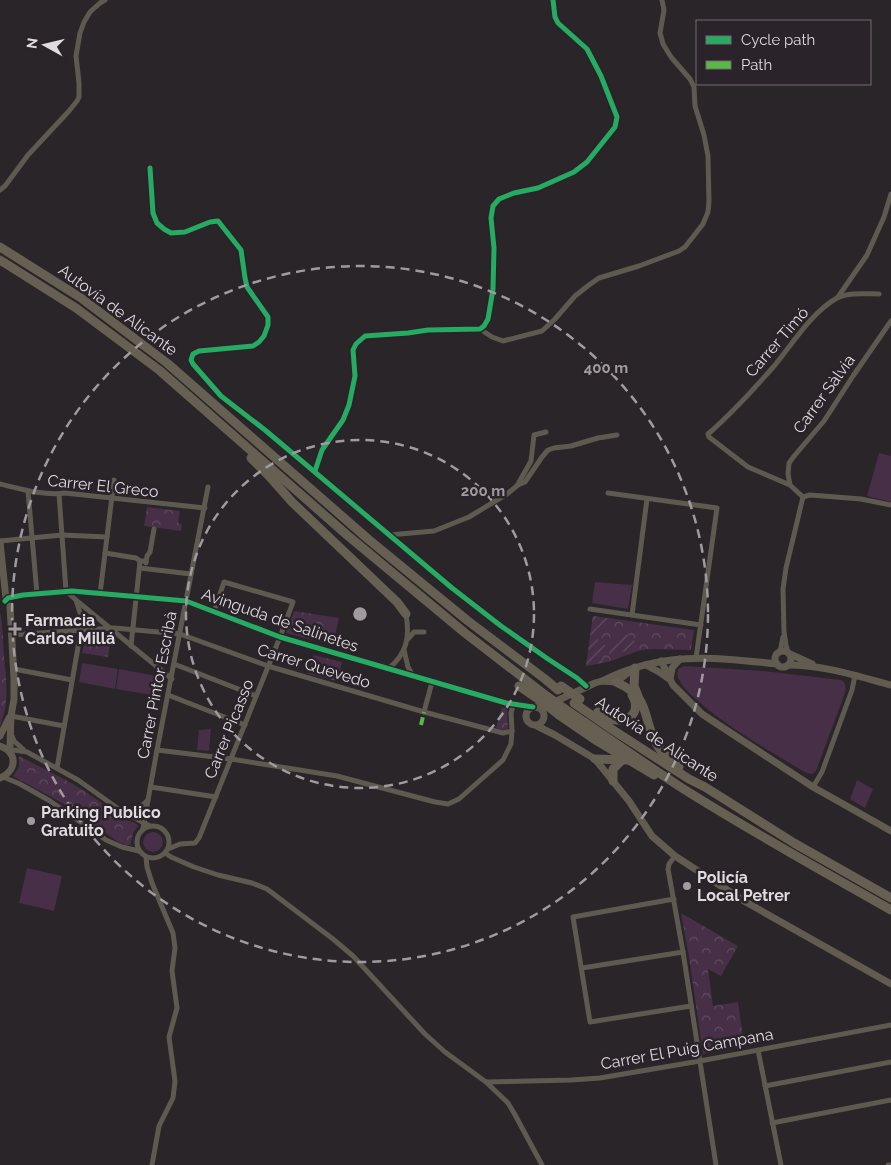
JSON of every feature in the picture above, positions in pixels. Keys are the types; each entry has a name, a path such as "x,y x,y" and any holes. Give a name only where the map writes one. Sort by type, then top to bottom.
{"highway":[{"name":"Autovía de Alicante","path":"0,247 81,298 167,363 368,538 468,621 545,679 560,688 613,730 688,779 705,787 794,843 891,898"},
{"name":"Autovía de Alicante","path":"0,260 76,308 159,370 347,535 465,633 541,703 562,712 797,857 891,910"},
{"path":"230,433 238,445 292,502 397,602 406,614"},
{"path":"634,668 634,686 655,741 666,756 695,777 705,787"},
{"path":"616,682 638,696"},
{"path":"519,686 541,703"},
{"path":"577,701 606,718 624,720 634,714 636,708 636,702 628,688"},
{"path":"562,712 597,741 624,760 667,784 681,787"},
{"path":"595,759 624,760"},
{"path":"613,781 613,769 624,760"}],"street":[{"path":"0,190 28,155 77,101 79,83 76,56 80,33 90,12 100,2 106,0"},
{"path":"480,329 488,319 493,289 494,248 491,218 493,206 499,199 514,193 538,188 574,172 587,162 615,127 617,117 601,76 587,49 558,23 555,17 553,0"},
{"path":"315,471 322,450 343,420 349,405 355,376 353,350 356,344 365,336 428,330 480,329 492,337 503,341 542,331 575,296 589,285 600,278 679,251 703,224 708,212 709,201 707,149 695,106 694,87 690,78 671,57 663,44 660,33 664,10 662,0"},
{"path":"150,168 153,213 157,223 171,233 185,232 210,222 218,221 241,250 247,287 268,317 267,330 259,342 252,346 199,351 193,354 191,360 193,364 221,396 315,471 452,588 501,626 586,686"},
{"path":"838,298 867,255 884,217 891,194"},
{"name":"Carrer Timó","path":"790,485 748,467 708,437 708,434 742,402 805,326 825,307 838,298 847,295 879,294"},
{"name":"Carrer Sàlvia","path":"790,485 788,474 790,463 824,421 891,321"},
{"path":"518,485 531,461 534,434 546,432"},
{"path":"389,535 434,531 469,517 525,482 548,450 617,435"},
{"path":"100,594 114,480"},
{"name":"Carrer El Greco","path":"0,484 28,491 204,508"},
{"path":"790,485 803,497"},
{"name":"Carrer Pintor Escribà","path":"146,826 157,750 208,487"},
{"path":"28,491 37,594"},
{"path":"608,493 717,508 696,658"},
{"path":"59,494 66,591 172,679"},
{"path":"803,497 810,495 861,499 891,505"},
{"path":"788,665 791,662 791,658 784,632 784,589 786,568 803,497"},
{"path":"632,615 647,499"},
{"path":"131,646 136,597 143,561 150,552 154,529"},
{"path":"9,751 14,699 14,668 0,541 62,534 107,537"},
{"path":"105,553 143,561"},
{"path":"143,568 191,574"},
{"name":"Carrer Picasso","path":"166,851 180,844 195,843 199,838 293,602 224,582 214,612"},
{"name":"Avinguda de Salinetes","path":"6,600 66,591 186,602 280,637 432,682 510,704 541,703"},
{"path":"57,768 81,630 81,616 76,600"},
{"path":"590,609 701,625"},
{"path":"388,669 396,662 404,650 408,639 406,614"},
{"name":"Carrer Quevedo","path":"11,634 109,628 180,634 268,666 424,712 503,733 512,731"},
{"path":"408,639 414,632 424,632"},
{"path":"777,664 775,661 784,632"},
{"path":"404,650 413,676"},
{"path":"748,661 766,658 782,651 817,666"},
{"path":"526,718 526,713 530,708 541,703 634,668 661,661 680,659 748,661 777,664 784,667 788,665 817,666 891,685"},
{"path":"670,680 672,668 680,659"},
{"path":"661,661 670,680"},
{"path":"174,664 256,696"},
{"path":"646,665 670,680 702,714 813,787 891,831"},
{"path":"14,668 72,680"},
{"path":"602,681 616,682 634,668"},
{"path":"813,787 822,772 852,690 855,675"},
{"path":"424,712 432,682"},
{"path":"168,695 244,725"},
{"path":"537,726 542,723 544,716 541,703"},
{"path":"541,703 541,709 547,725 555,735"},
{"path":"157,750 231,759 337,776 448,804 459,799 503,760 511,744 510,704"},
{"name":"Avinguda de Salinetes","path":"510,704 520,711 532,725 555,735 595,759 629,800 652,836 675,856 744,901 891,984"},
{"path":"11,716 64,726"},
{"path":"0,736 11,716"},
{"path":"10,732 14,741 24,751 78,780 146,826 162,828 166,832 169,843 166,851 153,859 146,857 139,851 136,845 139,833 146,826"},
{"path":"0,746 9,751 12,756 12,766 2,778"},
{"path":"9,751 24,751"},
{"path":"2,778 20,784 50,801 106,840 122,847 139,851"},
{"path":"151,787 216,797"},
{"path":"124,812 140,809 149,800"},
{"path":"166,851 171,858 194,867 267,889 353,956 425,1034 445,1052 486,1082 508,1103 542,1165"},
{"path":"675,856 668,864 668,869 683,952 716,1165"},
{"path":"146,857 152,883 173,932 175,948 172,971 177,1008 168,1037 175,1081 173,1098 160,1126 152,1165"},
{"path":"674,899 574,917 590,1022 691,1006"},
{"path":"582,968 683,952"},
{"name":"Carrer El Puig Campana","path":"486,1082 600,1078 891,1025"},
{"path":"758,1050 781,1165"},
{"path":"765,1086 891,1062"},
{"path":"772,1123 891,1100"}],"green space":[{"path":"879,453 891,456 891,502 867,496"},
{"path":"147,507 180,511 178,523 182,524 181,531 144,526"},
{"path":"595,582 632,585 628,609 592,603"},
{"path":"294,611 339,618 333,645 286,633"},
{"path":"0,612 6,691 5,709 0,726"},
{"path":"593,616 694,630 691,650 641,650 608,662 586,666"},
{"path":"593,616 613,619 611,624 601,625 598,634 598,641 605,645 604,654 597,655 595,660 606,662 586,666"},
{"path":"623,633 629,635 634,640 635,645 631,650 609,656 610,645 619,643"},
{"path":"109,634 111,637 108,657 82,653 86,635"},
{"path":"313,655 342,662 337,681 308,674"},
{"path":"82,663 118,669 115,689 79,682"},
{"path":"684,666 764,671 841,680 844,682 846,688 844,696 816,771 812,774 806,773 712,713 691,695 679,680 678,669"},
{"path":"119,669 156,676 152,695 116,689"},
{"path":"502,707 507,709 508,728 505,731 496,728"},
{"path":"211,729 209,751 197,750 199,730"},
{"path":"19,756 83,790 119,815 119,818 137,824 138,826 133,833 130,845 118,842 71,808 13,776 19,767"},
{"path":"857,780 873,789 865,808 850,799"},
{"path":"153,832 160,835 163,842 160,849 153,852 146,849 143,842 146,835"},
{"path":"27,868 62,876 54,911 19,903"},
{"path":"681,913 738,946 721,976 708,969 713,1006 738,1002 744,1045 703,1054"}],"marked path":[{"path":"421,725 424,712"}],"cycle path":[{"path":"315,471 322,450 343,420 349,405 355,376 353,350 356,344 365,336 428,330 480,329 484,326 488,319 493,289 494,248 491,218 493,206 499,199 514,193 538,188 574,172 587,162 615,127 617,117 601,76 587,49 558,23 555,17 553,0"},
{"path":"150,168 153,213 157,223 171,233 185,232 210,222 218,221 241,250 247,287 268,317 268,325 264,336 253,346 199,351 193,354 191,360 193,364 221,396 265,430 452,588 501,626 586,686"},
{"path":"5,601 8,598 23,595 72,591 186,601 280,637 506,703 533,707"}],"place":[{"name":"Farmacia Carlos Millá","path":"15,629"},
{"name":"Parking Publico Gratuito","path":"31,821"},
{"name":"Policía Local Petrer","path":"687,886"}]}
